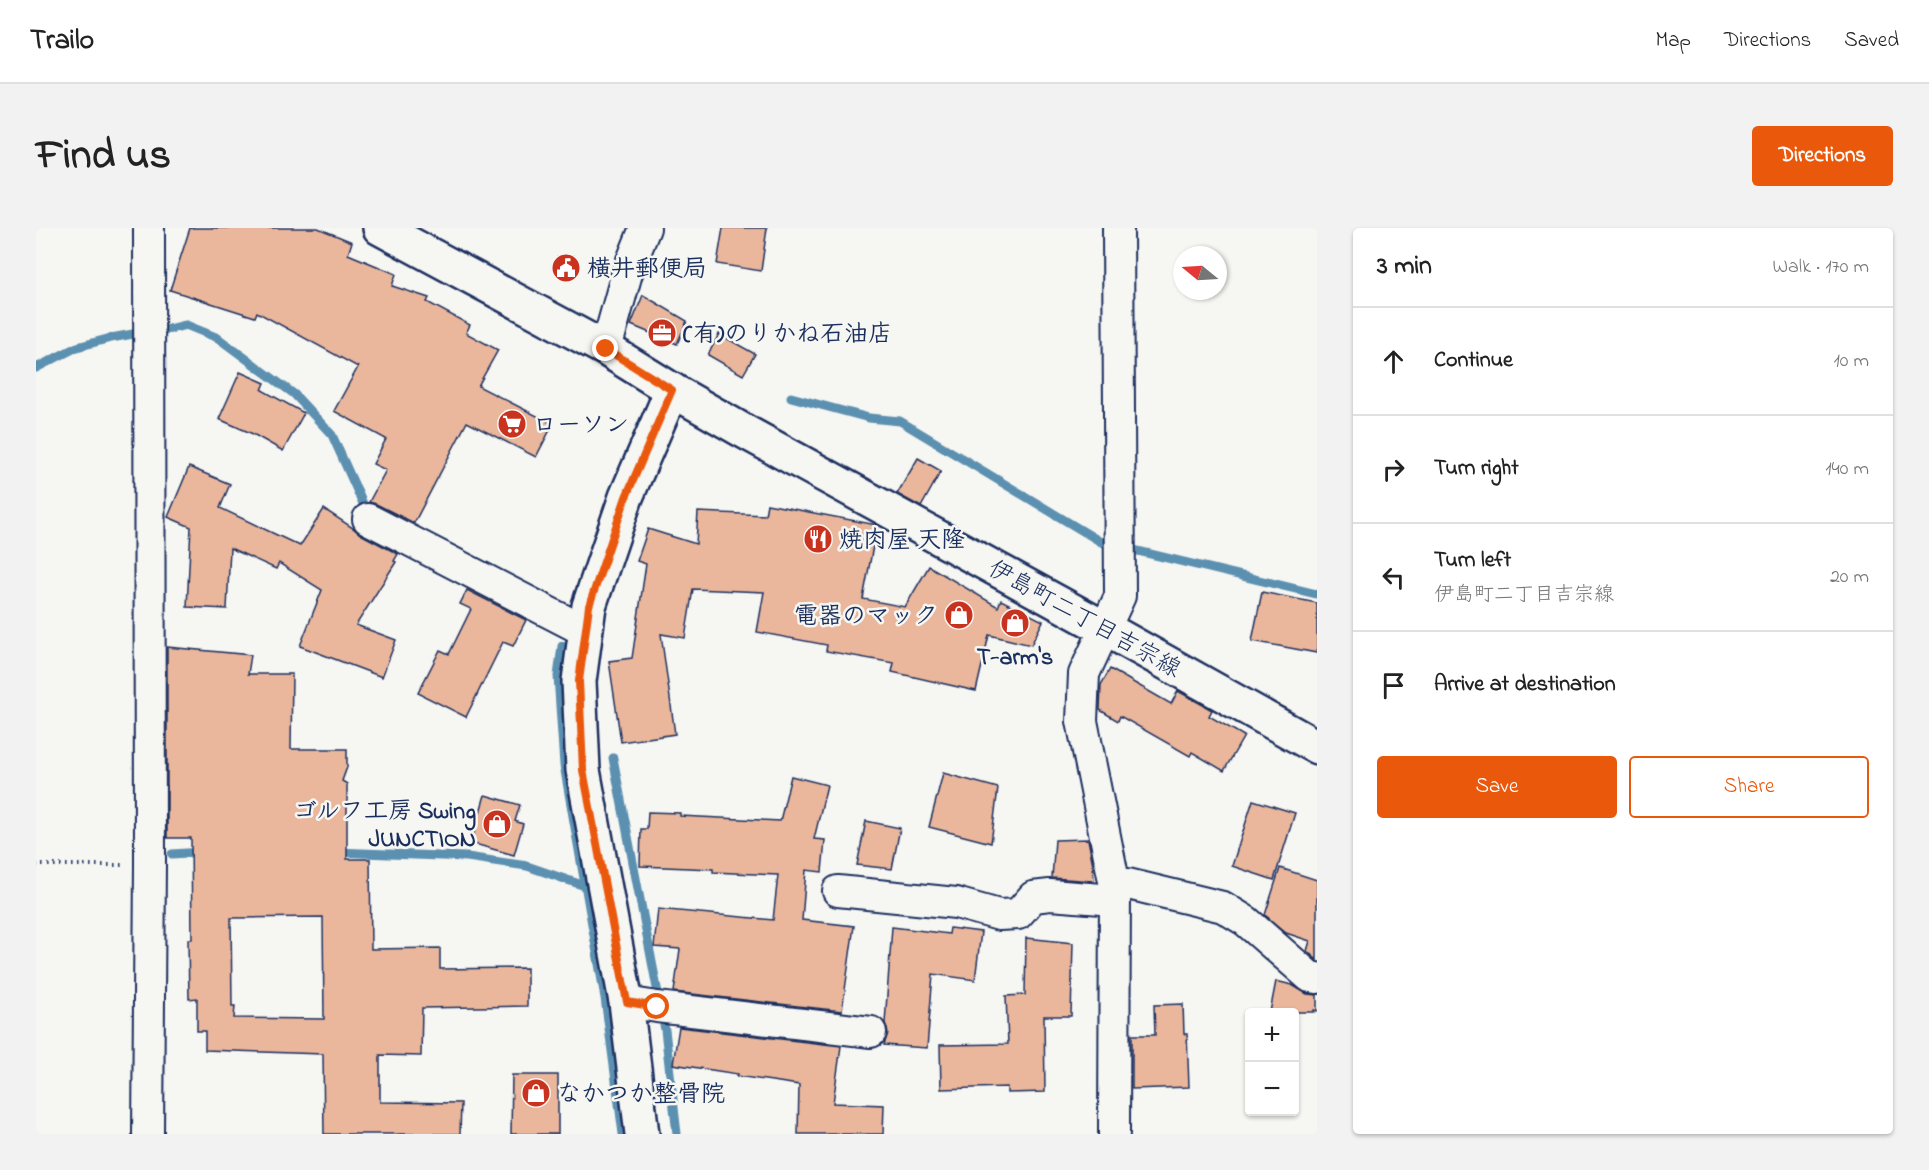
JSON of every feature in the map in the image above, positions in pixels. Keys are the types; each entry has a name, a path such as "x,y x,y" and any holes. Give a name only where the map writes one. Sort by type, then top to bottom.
{"street":[{"path":"148,1134 149,228"},
{"name":"伊島町二丁目吉宗線","path":"380,228 606,349 672,390 1317,747"},
{"path":"606,349 627,273 645,228"},
{"path":"1114,1134 1120,889 1082,721 1084,674 1120,596 1118,228"},
{"path":"642,1134 650,1006 583,770 579,681 589,606 626,497 672,390"},
{"path":"368,519 585,632"},
{"path":"838,891 956,903 999,915 1018,914 1033,897 1120,889 1223,907 1246,921 1310,977 1317,978"},
{"path":"650,1006 872,1032"}],"path":[{"path":"36,866 150,864"}],"building":[{"path":"190,228 318,228 352,242 348,254 396,274 392,286 429,298 427,302 470,325 466,333 498,350 478,386 553,424 536,457 467,422 414,523 369,502 386,470 373,464 386,439 334,411 358,367 257,312 255,317 170,290"},
{"path":"723,228 767,228 761,271 717,264"},
{"path":"643,295 687,321 677,344 631,325"},
{"path":"719,334 755,354 743,375 708,355"},
{"path":"240,372 265,383 262,390 304,413 283,451 219,419"},
{"path":"918,458 941,471 921,507 897,494"},
{"path":"189,467 230,484 220,508 300,546 324,509 360,534 398,554 394,561 396,562 356,625 396,640 382,677 300,646 322,590 279,563 276,569 230,548 227,609 187,607 191,527 168,517"},
{"path":"767,504 877,525 863,599 905,607 929,566 998,607 1001,600 1043,621 1031,645 989,635 976,691 892,672 894,663 826,651 827,645 757,632 764,592 693,589 685,638 661,634 675,734 621,742 609,661 632,658 646,564 637,561 648,529 696,544 698,512 765,515"},
{"path":"467,590 526,620 513,646 503,642 466,717 418,693 440,650 449,654 471,609 460,604"},
{"path":"1262,592 1317,603 1317,653 1252,641"},
{"path":"167,647 251,655 248,674 292,674 291,749 347,749 347,767 342,781 347,784 347,859 370,859 371,949 440,948 440,969 527,968 527,1006 422,1008 421,1056 380,1055 380,1102 461,1103 460,1134 324,1134 323,1054 205,1050 205,1031 197,1031 197,998 189,999 188,939 192,939 191,838 167,838","holes":["323,917 324,1019 234,1018 231,918"]},
{"path":"1110,669 1171,704 1178,691 1212,710 1209,716 1244,736 1224,771 1192,752 1190,756 1120,716 1118,721 1100,710 1101,685"},
{"path":"943,773 998,788 991,843 929,827"},
{"path":"791,776 827,785 814,839 825,840 822,872 806,870 802,920 854,926 842,1011 674,992 680,949 654,947 658,909 773,920 778,875 640,866 641,829 647,829 648,812 680,813 680,816 780,821"},
{"path":"485,795 520,805 515,821 523,824 514,855 471,843"},
{"path":"1253,800 1295,813 1274,880 1232,866"},
{"path":"866,821 900,828 892,869 857,865"},
{"path":"1088,839 1094,881 1052,878 1055,840"},
{"path":"1280,868 1317,880 1317,960 1307,951 1310,941 1286,933 1265,915"},
{"path":"892,927 949,934 950,928 981,932 975,980 933,974 927,1048 884,1045 888,1033 885,1023"},
{"path":"1026,938 1073,943 1071,1016 1044,1016 1045,1092 1007,1093 1007,1087 941,1089 940,1045 1008,1044 1006,996 1025,995"},
{"path":"1276,981 1292,985 1307,994 1317,995 1317,1011 1314,1010 1314,1012 1299,1012 1299,1008 1271,1008"},
{"path":"1183,1004 1184,1034 1187,1034 1189,1087 1132,1089 1132,1035 1155,1035 1154,1005"},
{"path":"679,1027 841,1046 833,1103 884,1105 883,1134 798,1134 799,1085 673,1064"},
{"path":"512,1075 558,1075 558,1134 511,1134"}],"waterway":[{"path":"161,331 186,325 218,338 294,394 332,435 365,508"},
{"path":"36,368 77,347 133,334"},
{"path":"791,397 869,418 900,421 1101,542 1317,594"},
{"path":"562,646 558,676 564,765 605,998 623,1134"},
{"path":"613,758 665,1030 677,1134"},
{"path":"172,854 202,852"},
{"path":"336,852 467,857 527,866 585,886"}],"place":[{"name":"横井郵便局","path":"566,268"},
{"name":"(有)のりかね石油店","path":"662,333"},
{"name":"ローソン","path":"512,424"},
{"name":"焼肉屋 天隆","path":"818,539"},
{"name":"電器のマック","path":"959,615"},
{"name":"T-arm's","path":"1015,623"},
{"name":"ゴルフ工房 Swing JUNCTION","path":"497,824"},
{"name":"なかつか整骨院","path":"536,1093"}],"route":[{"path":"606,349 672,390 626,497 589,606 579,681 583,770 627,1002 657,1007"}]}
